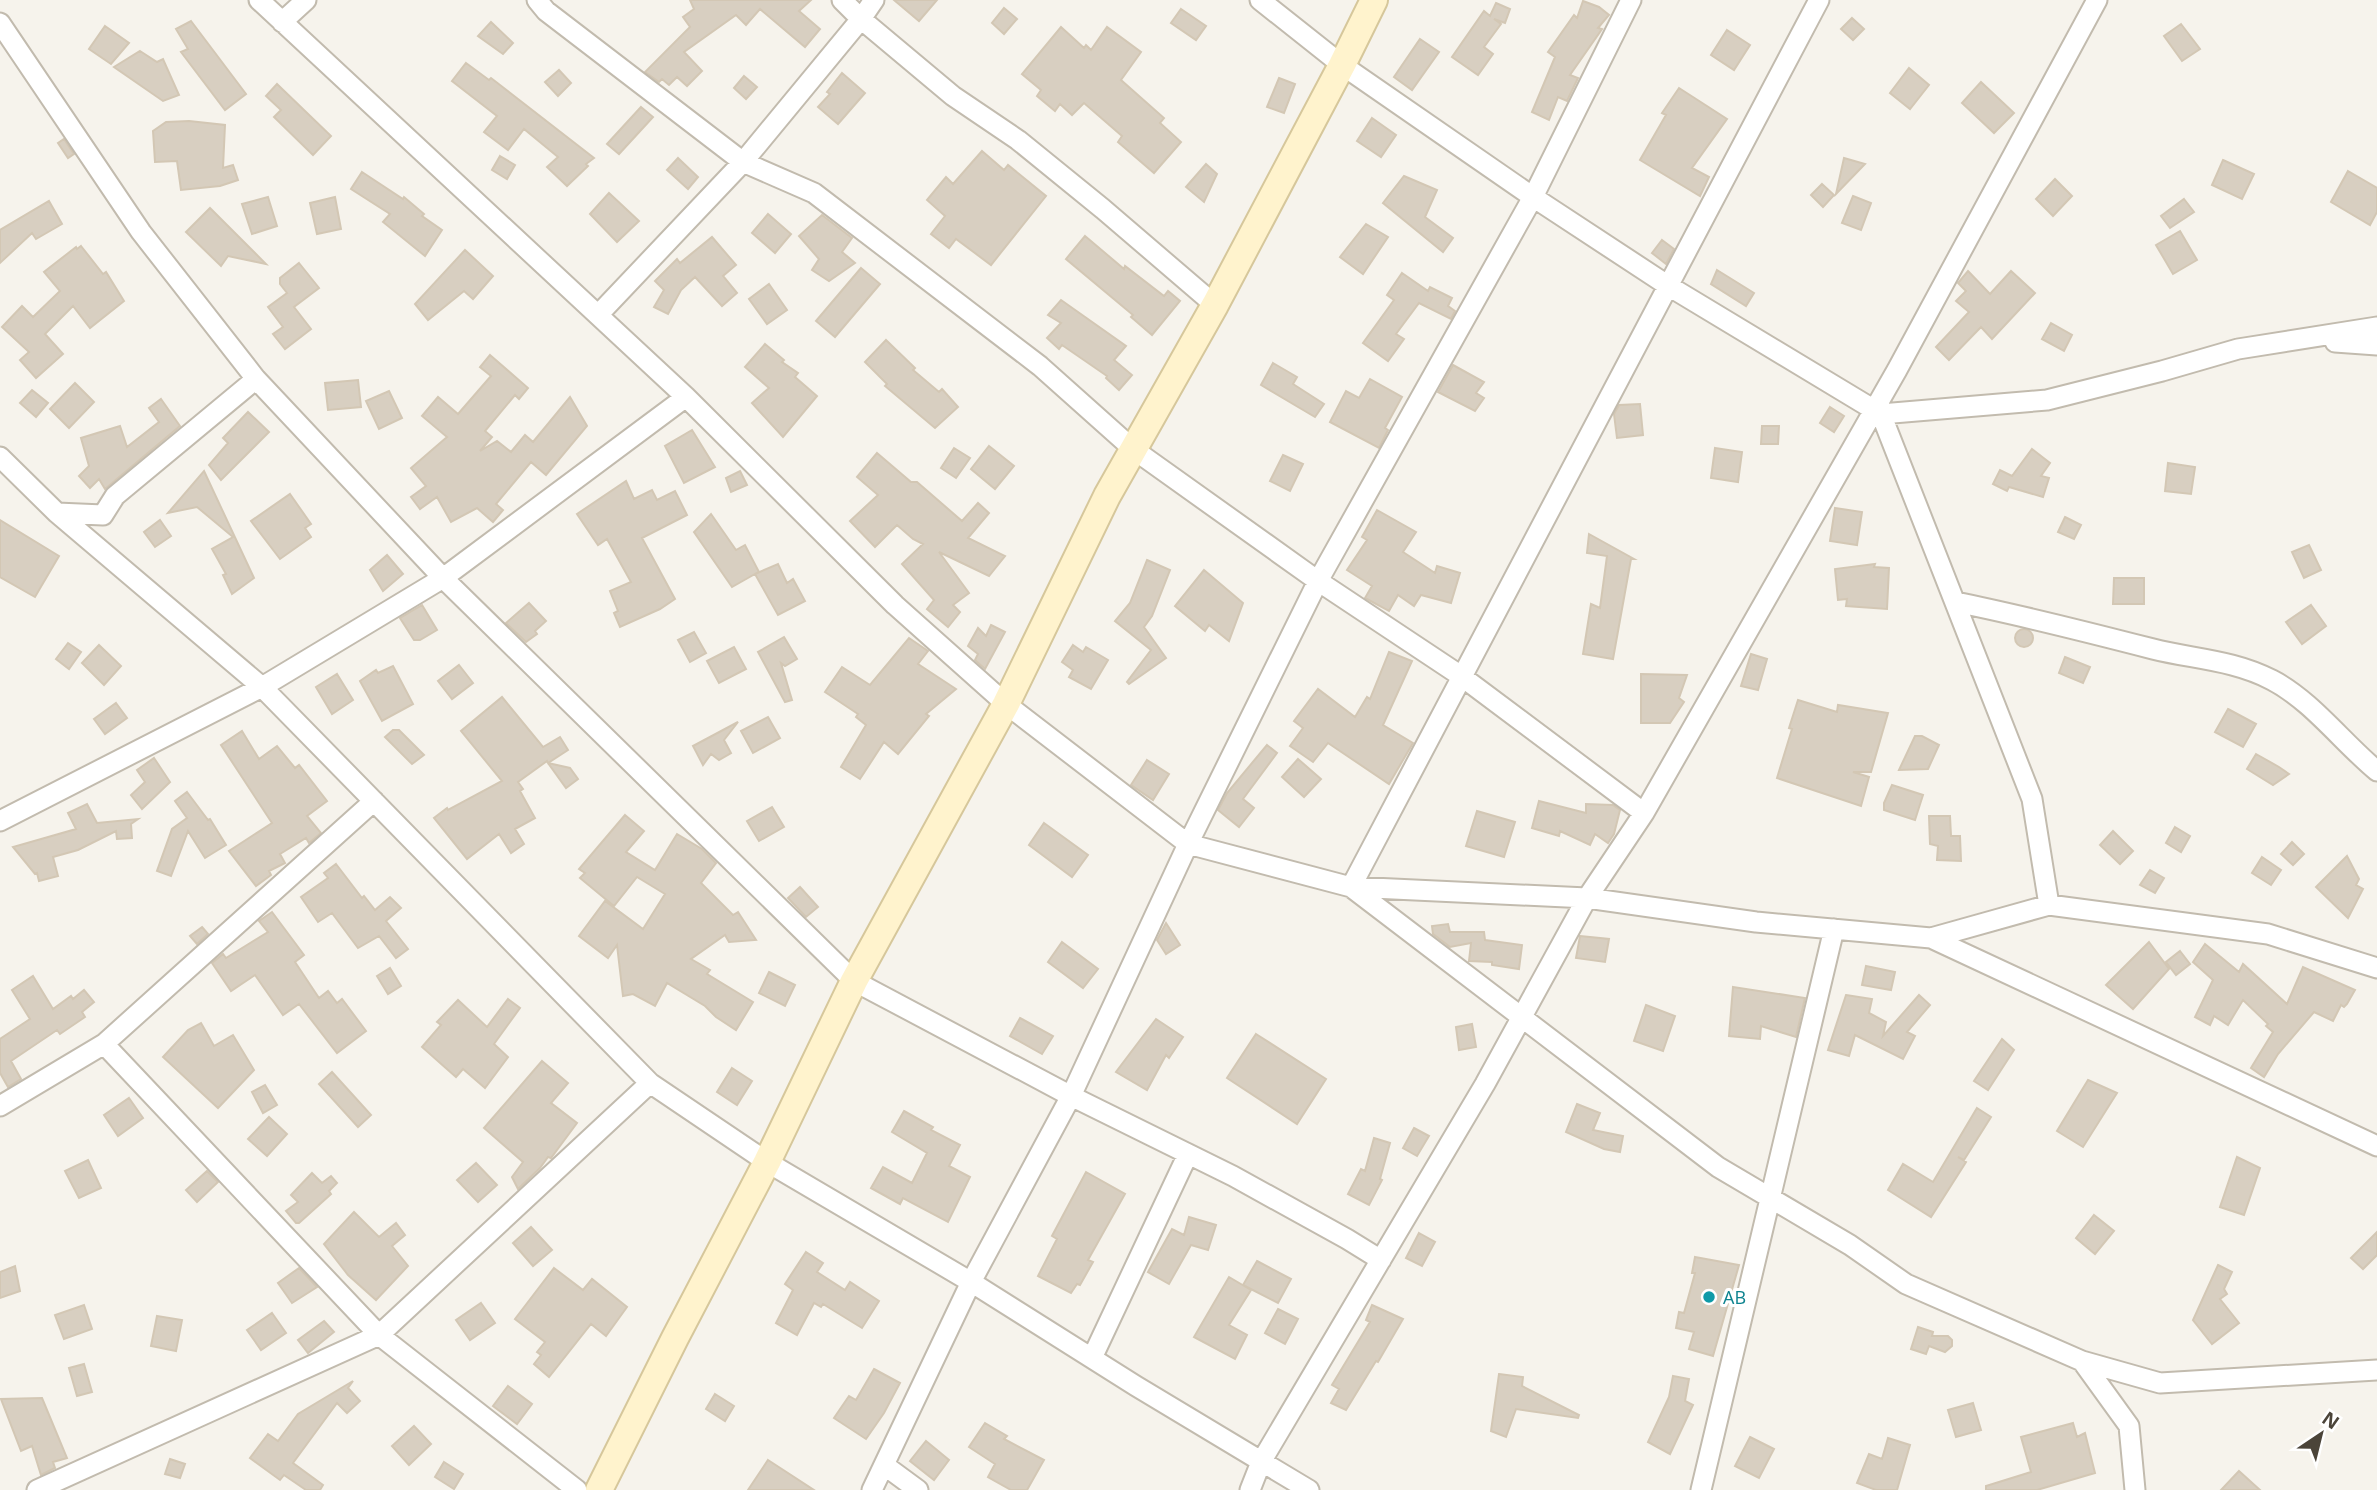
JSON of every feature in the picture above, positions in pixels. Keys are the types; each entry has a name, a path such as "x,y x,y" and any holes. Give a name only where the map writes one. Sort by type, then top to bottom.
{"street":[{"path":"259,0 686,397 895,605 1006,704 1188,845 1351,887 1587,898 1756,922 1931,938 2377,1146"},
{"path":"282,22 306,0"},
{"path":"537,0 546,11 743,162 814,193 1040,366 1133,449 1318,581 1461,676 1644,813"},
{"path":"842,0 953,96 1018,140 1093,200 1215,305"},
{"path":"598,315 743,162 874,0"},
{"path":"1260,0 1342,65 1533,197 1667,285 1878,412 2047,400 2238,349 2377,327"},
{"path":"599,1490 674,1338 767,1162 854,981 1006,704 1133,449 1215,305 1374,0"},
{"path":"872,1490 971,1282 1071,1096 1188,845 1318,581 1533,197 1631,0"},
{"path":"1351,887 1819,0"},
{"path":"1250,1490 1261,1462 1522,1018 1587,898 1644,813 1878,412 2097,0"},
{"path":"0,23 141,232 256,379 443,578 854,981 1071,1096 1188,1154 1381,1260"},
{"path":"2299,339 2377,345"},
{"path":"57,513 103,515 115,496 256,379"},
{"path":"0,821 262,687 443,578 686,397"},
{"path":"1878,412 2032,799 2049,905"},
{"path":"0,457 57,513 262,687 650,1083 767,1162 971,1282 1309,1490"},
{"path":"1955,602 2060,624 2156,649 2226,662 2254,671 2274,681 2324,720 2377,771"},
{"path":"0,1106 104,1044 374,801"},
{"path":"1351,887 1718,1167 1850,1245 1906,1284 2082,1361 2160,1383 2377,1370"},
{"path":"1931,938 2049,905 2268,934 2377,968"},
{"path":"1701,1490 1834,929"},
{"path":"104,1044 379,1335 576,1490"},
{"path":"37,1490 379,1335 650,1083"},
{"path":"1092,1358 1188,1154"},
{"path":"2082,1361 2129,1426 2135,1490"},
{"path":"884,1465 918,1490"}],"building":[{"path":"690,0 811,0 799,11 820,29 805,47 760,9 746,25 736,15 684,52 702,71 687,86 677,77 669,85 662,79 659,82 645,72 690,27 683,17 694,9"},
{"path":"894,0 937,0 919,21"},
{"path":"1583,1 1599,7 1609,15 1598,28 1602,29 1570,75 1578,78 1567,101 1558,97 1549,120 1532,112 1555,57 1548,52 1574,15 1577,18"},
{"path":"1496,3 1510,9 1505,23 1494,19 1501,24 1484,47 1493,54 1478,75 1452,57 1484,11 1490,16"},
{"path":"1004,8 1017,19 1004,34 992,23"},
{"path":"1181,9 1206,26 1196,40 1171,23"},
{"path":"1852,18 1864,29 1853,40 1841,29"},
{"path":"191,21 246,94 225,110 181,52 188,49 176,29"},
{"path":"491,22 513,43 503,54 478,36"},
{"path":"2181,24 2200,49 2182,61 2164,36"},
{"path":"105,26 129,43 111,64 89,49"},
{"path":"1061,27 1084,48 1086,45 1091,50 1107,27 1141,52 1121,80 1164,118 1160,123 1181,142 1154,173 1118,142 1122,136 1084,103 1072,115 1060,104 1055,111 1037,96 1041,90 1022,74"},
{"path":"1727,30 1750,45 1734,70 1711,55"},
{"path":"1420,39 1439,52 1412,90 1394,77"},
{"path":"140,51 157,62 163,59 179,95 163,101 114,67"},
{"path":"466,63 489,80 491,78 594,158 586,164 588,166 567,186 547,167 558,157 524,129 508,150 484,132 497,116 452,81"},
{"path":"1909,68 1929,85 1910,109 1890,93"},
{"path":"559,70 571,83 558,96 545,82"},
{"path":"842,73 865,93 838,124 818,107 830,94 827,92"},
{"path":"744,76 757,87 746,99 734,88"},
{"path":"1279,78 1295,84 1284,113 1267,107"},
{"path":"1981,82 2014,113 1994,133 1962,103"},
{"path":"277,84 331,136 313,155 274,117 281,110 266,96"},
{"path":"1679,88 1727,119 1692,168 1709,177 1700,196 1640,160 1666,115 1662,113"},
{"path":"641,107 653,117 619,154 607,144"},
{"path":"1372,118 1396,135 1381,157 1357,141"},
{"path":"189,121 225,125 223,168 233,165 238,180 220,186 181,190 177,161 155,162 153,131 166,122"},
{"path":"64,139 74,154 68,158 58,143"},
{"path":"982,151 1004,170 1008,165 1046,196 991,265 956,239 949,248 931,234 945,216 927,200 946,177 953,184"},
{"path":"500,156 515,165 507,179 492,170"},
{"path":"678,158 698,177 688,189 667,170"},
{"path":"1844,158 1865,164 1836,194"},
{"path":"2223,160 2254,174 2242,199 2212,185"},
{"path":"1206,164 1217,174 1204,202 1186,187"},
{"path":"2348,171 2377,188 2377,212 2370,225 2331,202"},
{"path":"362,172 403,199 404,197 424,214 422,216 442,230 425,256 383,222 390,214 351,189"},
{"path":"1404,176 1437,190 1425,217 1453,238 1443,252 1383,203"},
{"path":"2055,179 2072,196 2053,216 2036,199"},
{"path":"1822,184 1834,195 1823,207 1811,195"},
{"path":"609,193 639,221 617,242 590,214"},
{"path":"1853,196 1871,203 1861,230 1842,223"},
{"path":"268,197 277,226 252,234 242,204"},
{"path":"335,197 341,229 317,234 310,203"},
{"path":"2184,199 2194,212 2170,228 2161,216"},
{"path":"49,201 62,224 36,239 32,233 0,263 0,230"},
{"path":"210,208 266,264 228,256 221,266 186,232"},
{"path":"768,214 791,234 775,253 752,233"},
{"path":"822,215 852,238 842,252 855,263 829,281 812,270 819,259 799,236"},
{"path":"1366,224 1388,237 1363,274 1340,257"},
{"path":"2180,231 2197,260 2173,274 2156,245"},
{"path":"1085,236 1124,269 1125,266 1164,296 1168,291 1180,301 1152,335 1131,317 1133,315 1066,259"},
{"path":"712,237 736,265 723,276 737,293 722,306 695,277 681,290 668,314 654,307 664,290 655,281 677,259 680,263"},
{"path":"1662,240 1674,249 1666,264 1652,253"},
{"path":"81,246 103,274 106,272 124,301 90,328 73,306 45,334 63,354 36,378 20,360 29,352 2,327 22,306 33,317 60,291 44,272"},
{"path":"465,250 493,276 473,299 464,291 428,320 415,304"},
{"path":"299,263 319,288 294,307 311,329 285,349 273,334 283,327 268,307 287,293 280,284 280,278"},
{"path":"861,268 880,284 835,337 816,321"},
{"path":"1717,270 1754,293 1746,306 1711,284"},
{"path":"1968,271 1990,294 2011,271 2035,293 1992,339 1981,327 1949,360 1936,347 1969,312 1956,301 1966,291 1958,283"},
{"path":"1402,273 1428,291 1430,287 1452,298 1448,306 1455,311 1451,319 1419,303 1396,334 1404,339 1388,361 1363,343 1394,300 1387,295"},
{"path":"769,284 787,310 767,324 749,299"},
{"path":"1061,300 1126,346 1114,360 1132,375 1119,390 1107,376 1062,345 1059,349 1047,338 1061,323 1048,315"},
{"path":"2051,323 2072,335 2064,351 2042,339"},
{"path":"886,340 915,368 913,370 939,392 942,389 958,407 935,428 885,386 887,384 865,362"},
{"path":"765,344 784,360 782,362 798,373 795,377 817,396 783,437 752,403 769,388 745,367"},
{"path":"490,355 528,388 519,399 515,395 485,431 492,437 480,451 497,441 511,452 525,435 533,442 570,397 587,426 546,475 531,462 496,504 503,510 493,522 477,508 451,522 437,497 420,509 411,497 426,486 411,468 447,437 422,416 438,397 458,414 491,376 480,367"},
{"path":"1273,363 1297,377 1293,384 1324,404 1315,417 1261,385"},
{"path":"1453,365 1484,382 1476,393 1484,398 1475,411 1438,392"},
{"path":"1370,379 1402,397 1385,428 1388,430 1379,448 1330,422 1346,391 1359,398"},
{"path":"358,380 361,407 328,410 325,383"},
{"path":"75,383 94,402 69,428 50,409"},
{"path":"32,390 48,403 36,417 20,403"},
{"path":"389,391 402,418 379,429 366,401"},
{"path":"161,399 180,426 105,489 99,479 90,488 79,476 89,466 81,438 120,426 127,447 159,422 149,408"},
{"path":"1640,404 1643,435 1617,438 1614,414 1619,405"},
{"path":"1830,407 1844,416 1834,432 1820,423"},
{"path":"248,412 269,432 221,480 209,465 228,443 223,438"},
{"path":"1762,426 1779,426 1778,444 1761,444"},
{"path":"692,430 715,467 684,483 665,446"},
{"path":"989,446 1014,466 995,489 971,469"},
{"path":"954,448 970,458 956,478 941,468"},
{"path":"1715,448 1742,452 1738,482 1711,478"},
{"path":"2032,449 2050,463 2041,476 2049,478 2043,497 2009,487 2007,491 1993,484 2000,470 2012,476"},
{"path":"877,453 911,482 917,482 962,521 978,503 989,513 968,538 1005,556 989,576 939,552 969,593 953,605 960,612 948,627 927,609 934,600 902,564 923,544 897,525 875,547 850,521 878,495 857,477"},
{"path":"1283,455 1303,464 1290,491 1270,481"},
{"path":"2168,463 2195,467 2191,494 2165,491"},
{"path":"204,471 254,578 232,594 223,575 226,574 212,549 233,537 197,507 168,513"},
{"path":"740,471 747,485 731,492 726,478"},
{"path":"626,481 634,499 652,490 657,500 675,491 687,515 642,538 675,599 660,609 620,627 614,613 618,611 610,591 631,582 607,539 598,545 577,514"},
{"path":"290,494 311,524 305,528 311,537 280,559 251,521"},
{"path":"1835,508 1862,512 1857,545 1830,541"},
{"path":"1377,510 1416,532 1403,552 1435,573 1437,566 1460,573 1451,603 1421,595 1414,606 1398,595 1389,611 1365,598 1372,586 1347,570 1367,540 1362,537"},
{"path":"711,514 736,550 745,545 759,572 732,587 694,532"},
{"path":"2065,517 2081,525 2074,539 2058,532"},
{"path":"0,520 59,556 35,597 0,577"},
{"path":"160,520 171,536 155,547 144,532"},
{"path":"1589,534 1634,559 1631,559 1613,659 1583,654 1591,604 1600,608 1607,556 1587,553"},
{"path":"2309,545 2321,570 2304,578 2292,552"},
{"path":"387,555 403,574 383,591 370,570"},
{"path":"1147,560 1170,570 1152,616 1144,627 1166,658 1129,684 1127,682 1151,650 1115,621 1130,603"},
{"path":"778,564 787,583 793,579 805,601 778,615 755,574"},
{"path":"1875,564 1874,567 1889,568 1887,609 1846,606 1847,599 1838,600 1835,569"},
{"path":"1204,570 1243,603 1229,641 1209,625 1205,631 1175,606"},
{"path":"2114,578 2144,578 2144,604 2113,604"},
{"path":"529,603 546,621 535,631 537,634 526,642 506,623"},
{"path":"422,605 437,630 420,640 414,640 400,618"},
{"path":"2311,605 2326,626 2302,644 2286,622"},
{"path":"991,625 1005,632 985,669 975,660 978,654 968,646 978,628 986,636"},
{"path":"2024,629 2030,632 2033,638 2030,644 2024,647 2018,644 2015,638 2018,632"},
{"path":"694,632 706,653 690,662 678,640"},
{"path":"784,637 797,659 785,666 781,663 792,700 785,702 758,652"},
{"path":"909,638 928,651 918,664 956,689 926,714 929,716 898,754 884,742 860,779 841,767 866,725 856,717 858,714 825,692 842,667 870,685"},
{"path":"68,643 81,652 69,669 56,659"},
{"path":"99,645 121,666 104,685 82,663"},
{"path":"1073,645 1083,652 1086,647 1108,660 1091,689 1069,677 1073,670 1062,662"},
{"path":"734,647 746,669 719,683 707,661"},
{"path":"1389,652 1412,661 1383,725 1413,743 1389,784 1328,743 1313,762 1290,746 1303,728 1294,721 1318,689 1355,717 1367,697 1370,699"},
{"path":"1751,654 1767,659 1758,690 1741,686"},
{"path":"2065,657 2090,667 2083,683 2059,673"},
{"path":"459,665 473,683 452,699 438,681"},
{"path":"393,666 413,704 382,721 360,681 376,670 378,673"},
{"path":"337,674 353,700 332,714 316,687"},
{"path":"1641,674 1687,675 1679,698 1684,702 1670,723 1641,723"},
{"path":"502,697 543,747 560,737 568,750 518,782 535,818 515,829 524,844 511,853 499,834 467,859 434,818 447,808 448,810 502,781 461,731"},
{"path":"1798,700 1837,712 1838,705 1888,713 1871,772 1853,772 1869,777 1861,806 1777,778"},
{"path":"116,703 127,718 105,734 94,719"},
{"path":"2228,709 2256,724 2243,747 2215,732"},
{"path":"768,717 780,738 753,753 741,731"},
{"path":"738,722 724,740 731,753 719,760 711,754 703,765 693,746"},
{"path":"393,730 399,730 424,755 412,764 385,737"},
{"path":"242,731 259,759 277,746 295,768 299,765 327,801 307,816 321,833 309,843 306,838 280,854 285,863 269,871 271,875 256,886 229,851 272,823 221,745"},
{"path":"1915,736 1922,736 1939,745 1928,769 1899,770"},
{"path":"1267,745 1277,753 1243,799 1254,808 1239,827 1218,810 1227,793"},
{"path":"2256,754 2289,774 2273,785 2247,769"},
{"path":"154,758 170,782 142,809 131,795 145,782 137,770"},
{"path":"1298,759 1321,779 1304,797 1282,777"},
{"path":"1147,760 1169,774 1153,800 1131,785"},
{"path":"548,763 570,768 578,779 566,788"},
{"path":"1892,785 1923,795 1915,820 1884,810 1884,803"},
{"path":"187,792 208,820 210,819 226,845 205,858 188,831 171,876 157,871 172,829 187,818 175,801"},
{"path":"1539,801 1586,813 1586,804 1613,805 1620,810 1614,834 1608,843 1595,834 1590,845 1560,831 1559,836 1532,828"},
{"path":"87,804 97,823 138,819 131,824 132,838 117,839 116,831 78,850 53,857 58,876 39,881 37,873 35,874 13,847 76,829 68,813"},
{"path":"772,807 784,827 759,841 747,821"},
{"path":"1477,811 1515,822 1504,857 1466,846"},
{"path":"625,815 644,831 626,852 655,870 677,834 702,849 716,863 701,883 733,915 738,912 756,940 729,942 725,935 691,959 710,970 707,974 753,1002 736,1030 705,1006 667,983 655,1006 633,994 623,996 617,945 608,958 579,936 605,901 643,929 665,894 637,877 614,906 580,878 585,873 579,869"},
{"path":"1929,816 1950,816 1951,836 1960,836 1961,861 1937,860 1938,846 1930,844"},
{"path":"1044,823 1088,855 1072,877 1029,845"},
{"path":"2175,827 2190,836 2181,852 2166,843"},
{"path":"2113,831 2133,851 2120,864 2100,845"},
{"path":"2292,842 2304,854 2293,865 2281,854"},
{"path":"2347,856 2359,879 2356,885 2363,889 2348,918 2316,887"},
{"path":"2262,857 2281,870 2271,885 2252,873"},
{"path":"336,864 362,898 364,896 375,910 390,897 401,908 386,921 408,949 396,958 379,936 358,948 332,913 318,922 301,897 328,878 324,873"},
{"path":"2150,870 2164,878 2155,893 2140,885"},
{"path":"800,887 818,907 806,917 788,898"},
{"path":"272,912 304,955 295,962 319,998 328,991 337,1003 342,999 366,1031 337,1053 299,1004 283,1015 255,975 231,991 212,963 223,954 226,958 268,932 259,921"},
{"path":"1166,923 1180,945 1166,954 1157,940"},
{"path":"1448,924 1450,932 1484,932 1485,940 1522,945 1519,969 1492,965 1492,962 1469,961 1471,943 1450,947 1433,934 1432,926"},
{"path":"202,927 208,934 197,944 190,936"},
{"path":"1580,936 1609,939 1605,962 1576,958"},
{"path":"1062,942 1098,969 1083,988 1048,962"},
{"path":"2149,942 2169,969 2133,1009 2106,985"},
{"path":"2205,944 2239,972 2243,964 2287,1004 2303,967 2355,990 2347,1004 2344,1007 2341,1005 2333,1021 2314,1012 2278,1054 2264,1077 2251,1068 2273,1032 2243,1000 2228,1025 2214,1016 2210,1025 2195,1017 2213,980 2193,962"},
{"path":"2180,951 2190,964 2176,975 2166,962"},
{"path":"1866,966 1895,972 1891,990 1862,985"},
{"path":"390,968 401,986 388,994 377,976"},
{"path":"769,972 795,985 785,1006 759,993"},
{"path":"33,976 53,1009 84,990 94,1002 82,1012 85,1017 60,1034 57,1030 11,1061 21,1079 8,1087 0,1073 0,1039 30,1019 12,990"},
{"path":"1733,987 1805,998 1796,1037 1761,1026 1760,1039 1729,1036"},
{"path":"1846,995 1872,999 1869,1013 1886,1022 1883,1036 1919,995 1930,1005 1907,1032 1915,1036 1903,1059 1855,1035 1849,1056 1828,1050"},
{"path":"508,999 520,1008 494,1044 508,1057 485,1088 463,1069 456,1077 422,1047 441,1025 437,1022 458,1000 487,1027"},
{"path":"1646,1005 1675,1016 1663,1051 1634,1041"},
{"path":"1020,1018 1053,1036 1042,1054 1010,1036"},
{"path":"1156,1019 1183,1037 1169,1058 1166,1055 1147,1090 1116,1072"},
{"path":"201,1023 214,1046 233,1035 254,1070 218,1108 163,1057 188,1030"},
{"path":"1472,1024 1476,1047 1459,1050 1456,1027"},
{"path":"1256,1034 1326,1079 1297,1124 1227,1078"},
{"path":"2002,1039 2014,1050 1988,1090 1974,1081"},
{"path":"542,1061 568,1083 551,1103 577,1123 551,1158 548,1157 518,1189 512,1177 523,1162 484,1128"},
{"path":"732,1068 752,1081 737,1105 717,1092"},
{"path":"332,1072 371,1115 358,1127 319,1084"},
{"path":"2088,1080 2117,1093 2083,1147 2057,1131"},
{"path":"265,1085 277,1105 263,1113 252,1092"},
{"path":"129,1098 143,1118 118,1136 104,1115"},
{"path":"1577,1104 1600,1113 1593,1130 1623,1136 1620,1152 1604,1149 1566,1132"},
{"path":"1977,1108 1991,1117 1964,1160 1958,1157 1966,1162 1931,1217 1888,1190 1903,1164 1933,1182"},
{"path":"904,1111 933,1127 931,1130 960,1145 949,1166 970,1177 948,1222 903,1198 900,1204 871,1188 883,1167 912,1183 927,1153 892,1132"},
{"path":"269,1117 287,1134 267,1156 248,1139"},
{"path":"1414,1128 1429,1136 1417,1156 1403,1148"},
{"path":"1374,1138 1390,1143 1380,1179 1382,1180 1369,1205 1348,1194 1361,1169 1365,1171"},
{"path":"2237,1157 2260,1168 2244,1215 2220,1207"},
{"path":"88,1160 101,1188 79,1198 65,1171"},
{"path":"476,1163 497,1185 478,1202 457,1180"},
{"path":"207,1171 218,1182 197,1202 186,1190"},
{"path":"1086,1172 1125,1194 1088,1260 1093,1262 1080,1285 1077,1284 1071,1293 1038,1276 1057,1239 1052,1236"},
{"path":"312,1173 322,1183 331,1176 337,1183 329,1191 331,1194 296,1223 286,1211 298,1202 291,1195"},
{"path":"354,1212 379,1237 396,1223 405,1235 392,1246 408,1266 376,1300 348,1275 324,1244"},
{"path":"2094,1215 2114,1231 2095,1254 2076,1238"},
{"path":"1189,1217 1216,1225 1208,1250 1191,1245 1169,1284 1148,1272 1172,1229 1184,1235"},
{"path":"531,1227 552,1250 533,1266 513,1243"},
{"path":"2377,1232 2377,1255 2363,1269 2351,1258"},
{"path":"1419,1233 1435,1242 1422,1266 1406,1258"},
{"path":"806,1252 823,1263 817,1272 845,1290 850,1282 879,1301 862,1328 823,1304 821,1307 814,1303 797,1335 776,1323 793,1290 785,1284"},
{"path":"1695,1257 1739,1265 1713,1356 1689,1349 1694,1332 1676,1328 1679,1312 1684,1313 1695,1273 1692,1273"},
{"path":"1257,1261 1291,1279 1278,1303 1243,1285"},
{"path":"2218,1265 2232,1272 2224,1289 2227,1294 2220,1299 2239,1323 2212,1344 2193,1320"},
{"path":"15,1266 20,1291 0,1298 0,1272"},
{"path":"299,1268 317,1287 292,1303 278,1283"},
{"path":"554,1268 583,1290 592,1279 627,1307 606,1336 591,1324 549,1377 534,1364 541,1355 537,1352 545,1342 515,1319"},
{"path":"1229,1277 1251,1290 1229,1325 1247,1335 1235,1359 1194,1337"},
{"path":"481,1303 495,1323 470,1340 456,1320"},
{"path":"84,1305 92,1329 64,1339 55,1315"},
{"path":"1372,1305 1403,1319 1346,1410 1331,1403 1339,1389 1332,1385 1370,1322 1366,1320"},
{"path":"1278,1309 1298,1319 1285,1344 1265,1333"},
{"path":"272,1313 286,1333 261,1350 247,1330"},
{"path":"157,1316 182,1320 176,1351 151,1346"},
{"path":"324,1321 334,1332 308,1353 298,1340"},
{"path":"1918,1327 1933,1332 1932,1336 1948,1336 1952,1340 1952,1346 1945,1352 1929,1346 1926,1354 1911,1349"},
{"path":"84,1364 92,1392 77,1396 69,1368"},
{"path":"874,1369 900,1383 866,1439 834,1418 849,1396 856,1400"},
{"path":"1499,1374 1523,1377 1522,1386 1579,1415 1578,1418 1516,1409 1506,1437 1491,1431"},
{"path":"1673,1376 1689,1379 1685,1401 1693,1405 1670,1454 1648,1442 1669,1397"},
{"path":"353,1381 348,1388 360,1401 347,1413 337,1403 293,1463 323,1485 320,1490 306,1490 284,1475 280,1480 250,1458 268,1434 278,1441 298,1414"},
{"path":"508,1386 532,1404 517,1424 493,1406"},
{"path":"715,1394 734,1406 725,1421 706,1409"},
{"path":"42,1398 67,1458 53,1462 55,1468 41,1475 32,1446 21,1451 1,1399"},
{"path":"1973,1403 1981,1430 1956,1437 1948,1410"},
{"path":"985,1423 1007,1436 1004,1439 1044,1460 1027,1490 1011,1490 988,1477 995,1464 969,1447"},
{"path":"2073,1423 2077,1437 2085,1433 2095,1473 2037,1490 1986,1490 1986,1486 2031,1472 2021,1437"},
{"path":"414,1426 431,1444 409,1465 392,1446"},
{"path":"1750,1437 1774,1449 1759,1478 1735,1466"},
{"path":"1888,1438 1910,1445 1897,1490 1876,1490 1857,1483 1869,1454 1882,1459"},
{"path":"926,1441 949,1460 934,1480 910,1461"},
{"path":"170,1459 185,1464 180,1478 165,1474"},
{"path":"768,1460 814,1490 748,1490"},
{"path":"444,1462 463,1474 454,1489 435,1477"},
{"path":"2239,1471 2260,1490 2221,1490"}],"place":[{"name":"AB","path":"1709,1297"}]}
